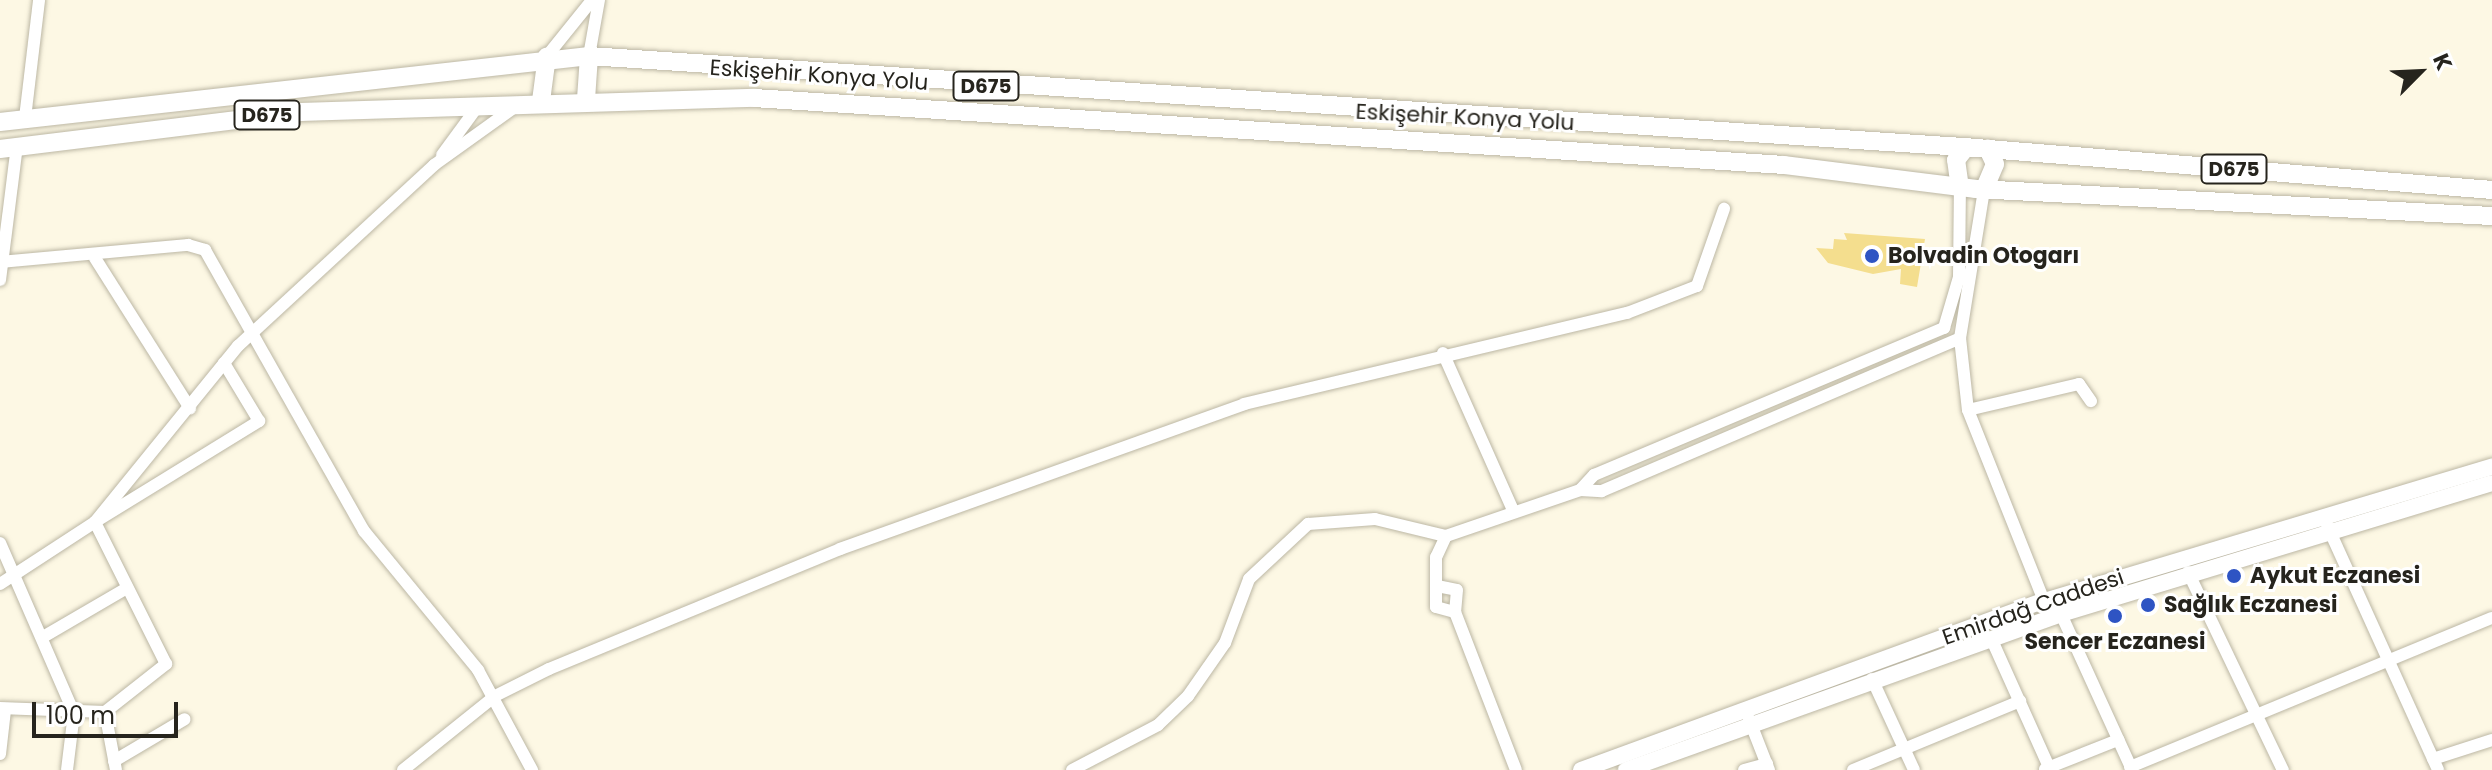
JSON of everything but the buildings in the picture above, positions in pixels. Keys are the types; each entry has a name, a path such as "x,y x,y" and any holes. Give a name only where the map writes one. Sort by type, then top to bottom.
{"highway":[{"name":"Eskişehir Konya Yolu","path":"0,122 547,56 589,56 625,63 1977,148"},
{"path":"541,101 547,56"},
{"path":"586,99 589,56"},
{"name":"D675","path":"8,147 301,112 586,99 962,107 1784,165 1984,190 2492,216"},
{"path":"1960,188 1956,160 1977,148 1995,164 1984,190"},
{"name":"D675","path":"1977,148 2492,190"}],"main road":[{"name":"Emirdağ Caddesi","path":"1581,770 1872,679 2492,467"},
{"name":"Emirdağ Caddesi","path":"1636,768 1748,716 2044,601 2325,522 2492,483"}],"street":[{"path":"25,118 39,0"},
{"path":"547,56 592,0"},
{"path":"589,56 599,0"},
{"path":"593,24 607,54 625,63"},
{"path":"95,522 224,363 435,164 519,104"},
{"path":"435,164 478,106"},
{"path":"0,280 8,147"},
{"path":"1944,328 1959,277 1960,188"},
{"path":"1984,190 1960,338 1968,410 2044,601 2061,614 2131,768 2255,711 2492,618"},
{"path":"403,770 495,696 840,549 1244,404 1443,353 1627,313 1697,286 1724,209"},
{"path":"1,262 95,258 188,245 205,250 364,531 495,696 532,770"},
{"path":"95,258 190,408"},
{"path":"1944,328 1960,338"},
{"path":"1580,490 1594,475 1944,328"},
{"path":"1071,768 1113,754 1188,696 1225,643 1249,579 1308,524 1375,519 1446,536 1513,510 1580,490 1602,491 1960,338"},
{"path":"1443,353 1513,510"},
{"path":"0,584 19,575 95,522 259,421 224,363"},
{"path":"1968,410 2079,384 2091,401"},
{"path":"0,754 3,709 105,712 166,664 95,522"},
{"path":"2325,522 2435,764"},
{"path":"1446,536 1436,557 1436,607 1455,612"},
{"path":"0,543 19,575 74,713 67,770"},
{"path":"2188,572 2283,770"},
{"path":"1437,586 1457,590 1455,612 1516,770"},
{"path":"43,637 127,588"},
{"path":"1991,638 2046,768 2118,740"},
{"path":"1872,679 1914,770"},
{"path":"1853,770 2020,701"},
{"path":"105,712 115,765 185,719"},
{"path":"1744,770 1768,767 1748,716"},
{"path":"2422,770 2492,740"}],"place":[{"name":"Bolvadin Otogarı","path":"1872,256"},
{"name":"Aykut Eczanesi","path":"2234,576"},
{"name":"Sağlık Eczanesi","path":"2148,605"},
{"name":"Sencer Eczanesi","path":"2115,616"}]}
